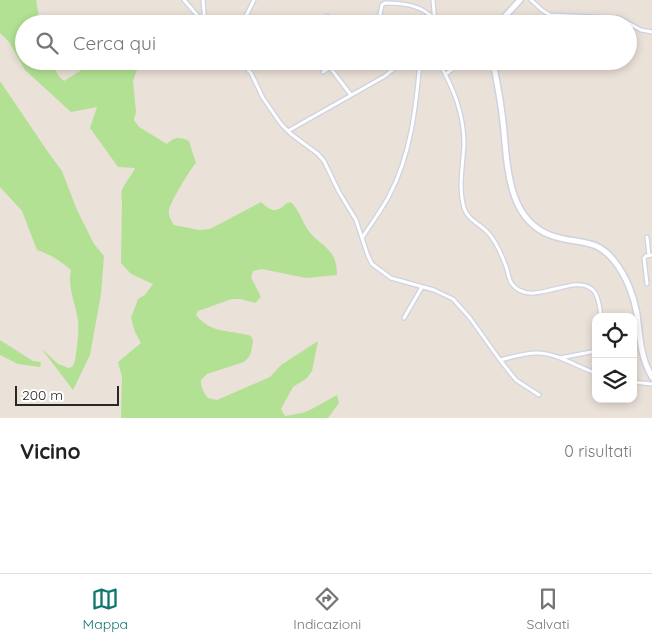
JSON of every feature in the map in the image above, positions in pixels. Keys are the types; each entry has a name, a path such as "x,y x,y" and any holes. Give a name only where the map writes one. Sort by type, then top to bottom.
{"main road":[{"path":"506,15 520,0"},
{"path":"495,70 502,113 508,170 520,209 530,222 543,232 558,238 592,244 614,260 633,298 643,357 652,377"}],"street":[{"path":"184,0 197,15"},
{"path":"203,0 204,15"},
{"path":"246,15 254,0"},
{"path":"433,0 434,15"},
{"path":"531,0 550,15"},
{"path":"380,15 384,2 416,6 429,15"},
{"path":"637,27 652,32"},
{"path":"248,70 266,103 288,131 320,156 338,192 354,218 370,262 380,272 396,281 445,294 457,302 516,380 539,394"},
{"path":"332,70 351,95"},
{"path":"288,131 393,70"},
{"path":"362,238 390,195 400,171 414,118 419,70"},
{"path":"444,70 456,96 463,133 462,182 464,208 471,218 491,236 511,283 520,290 538,293 573,285 587,287 596,296 601,313"},
{"path":"446,74 451,70"},
{"path":"647,237 650,255 644,258 647,284"},
{"path":"404,318 422,287"},
{"path":"558,358 592,352"},
{"path":"500,360 534,353 548,354 592,371"},
{"path":"637,382 652,384"}],"green space":[{"path":"0,0 36,0 38,15 15,15 15,52 9,42 0,33"},
{"path":"25,70 56,70 64,81 81,70 137,70 133,81 136,112 134,120 139,127 167,144 178,138 189,141 196,163 170,206 169,214 174,225 199,230 210,229 261,202 274,210 291,202 294,205 308,230 331,253 337,275 306,278 262,269 253,271 251,277 261,297 255,303 241,299 232,299 198,311 196,315 207,325 220,330 251,336 253,341 249,357 244,362 207,374 201,380 201,385 208,398 217,400 270,377 281,365 318,341 312,371 307,378 293,387 281,409 285,416 302,413 337,395 339,403 328,418 121,418 122,377 118,362 141,343 131,318 138,299 145,295 153,284 131,274 121,263 121,196 125,184 135,168 118,167 90,128 97,107 71,112"},
{"path":"0,81 62,171 77,210 94,244 104,256 101,294 90,355 73,390 41,348 58,364 69,368 73,366 78,325 70,283 71,270 55,258 37,250 22,211 0,187"},
{"path":"0,340 33,361 41,362 40,367 18,364 0,355"}]}
